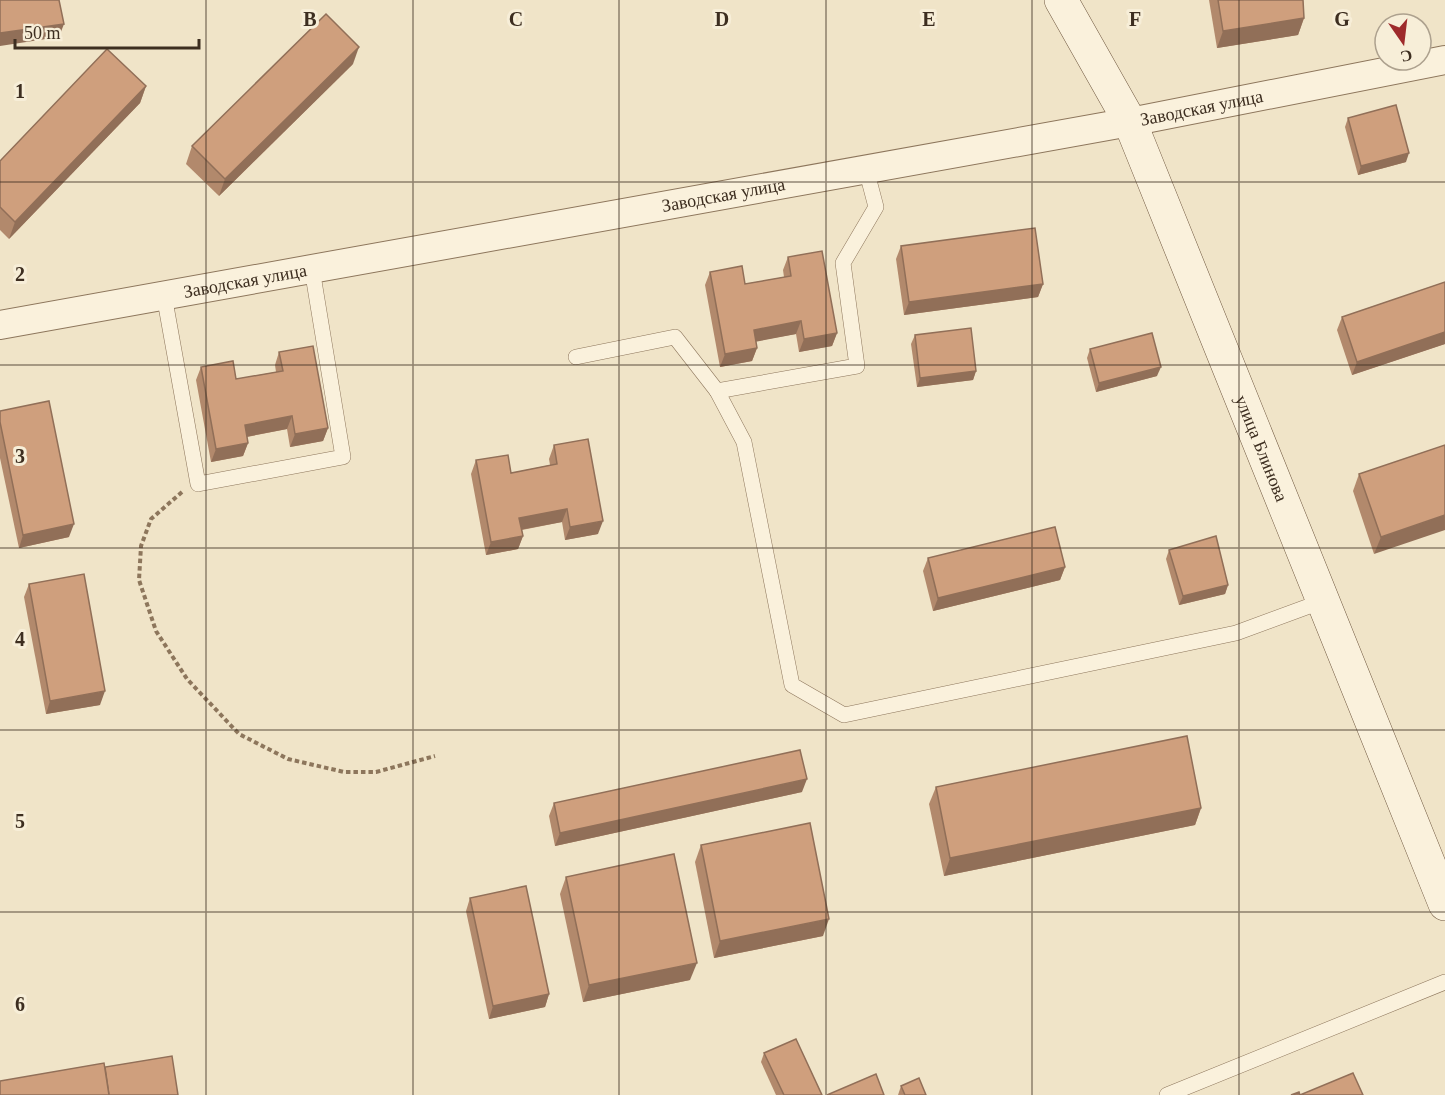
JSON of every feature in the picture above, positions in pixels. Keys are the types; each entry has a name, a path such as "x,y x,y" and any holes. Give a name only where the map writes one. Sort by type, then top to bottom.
{"main road":[{"name":"улица Блинова","path":"1061,0 1130,122 1445,904"}],"street":[{"name":"Заводская улица","path":"0,325 1130,122 1445,60"}],"lane":[{"path":"717,392 857,366 843,263 876,207 866,169"},
{"path":"164,295 198,484 343,457 312,269"},
{"path":"576,357 675,337 717,392 744,442 792,685 844,715 1236,633 1323,601"},
{"path":"1167,1095 1445,982"}],"path":[{"path":"198,484 190,486 151,519 141,546 139,580 156,631 187,680 239,734 288,759 344,772 376,772 435,756"}],"building":[{"path":"0,0 59,0 64,24 0,33"},
{"path":"1218,0 1303,0 1304,18 1223,31"},
{"path":"326,14 359,47 225,179 192,146"},
{"path":"107,49 146,86 15,222 0,207 0,161"},
{"path":"1396,105 1409,153 1361,166 1348,118"},
{"path":"1035,228 1043,284 909,302 901,246"},
{"path":"822,251 837,333 804,339 801,321 754,330 757,348 725,354 710,272 742,266 745,284 791,276 788,257"},
{"path":"1445,282 1445,332 1357,362 1342,317"},
{"path":"971,328 976,371 920,378 915,335"},
{"path":"1152,333 1161,367 1099,383 1090,349"},
{"path":"313,346 328,428 295,434 292,416 245,425 248,443 216,449 201,367 233,361 236,379 283,371 279,352"},
{"path":"49,401 74,524 23,535 0,422 0,411"},
{"path":"588,439 603,521 570,527 567,509 519,518 523,536 491,542 476,460 508,455 511,473 557,464 554,445"},
{"path":"1445,445 1445,515 1381,537 1359,474"},
{"path":"1055,527 1065,567 938,598 928,558"},
{"path":"1216,536 1228,585 1183,596 1169,550"},
{"path":"84,574 105,691 50,701 29,584"},
{"path":"1187,736 1201,808 950,858 936,787"},
{"path":"800,750 807,779 560,833 554,803"},
{"path":"810,823 829,919 720,941 701,845"},
{"path":"674,854 697,963 589,985 566,877"},
{"path":"526,886 549,994 493,1006 470,898"},
{"path":"796,1039 822,1095 784,1095 764,1053"},
{"path":"172,1056 178,1095 109,1095 105,1067"},
{"path":"104,1063 109,1095 0,1095 0,1081"},
{"path":"1353,1073 1363,1095 1300,1095"},
{"path":"876,1074 884,1095 827,1095"},
{"path":"919,1078 926,1095 905,1095 901,1086"}]}
